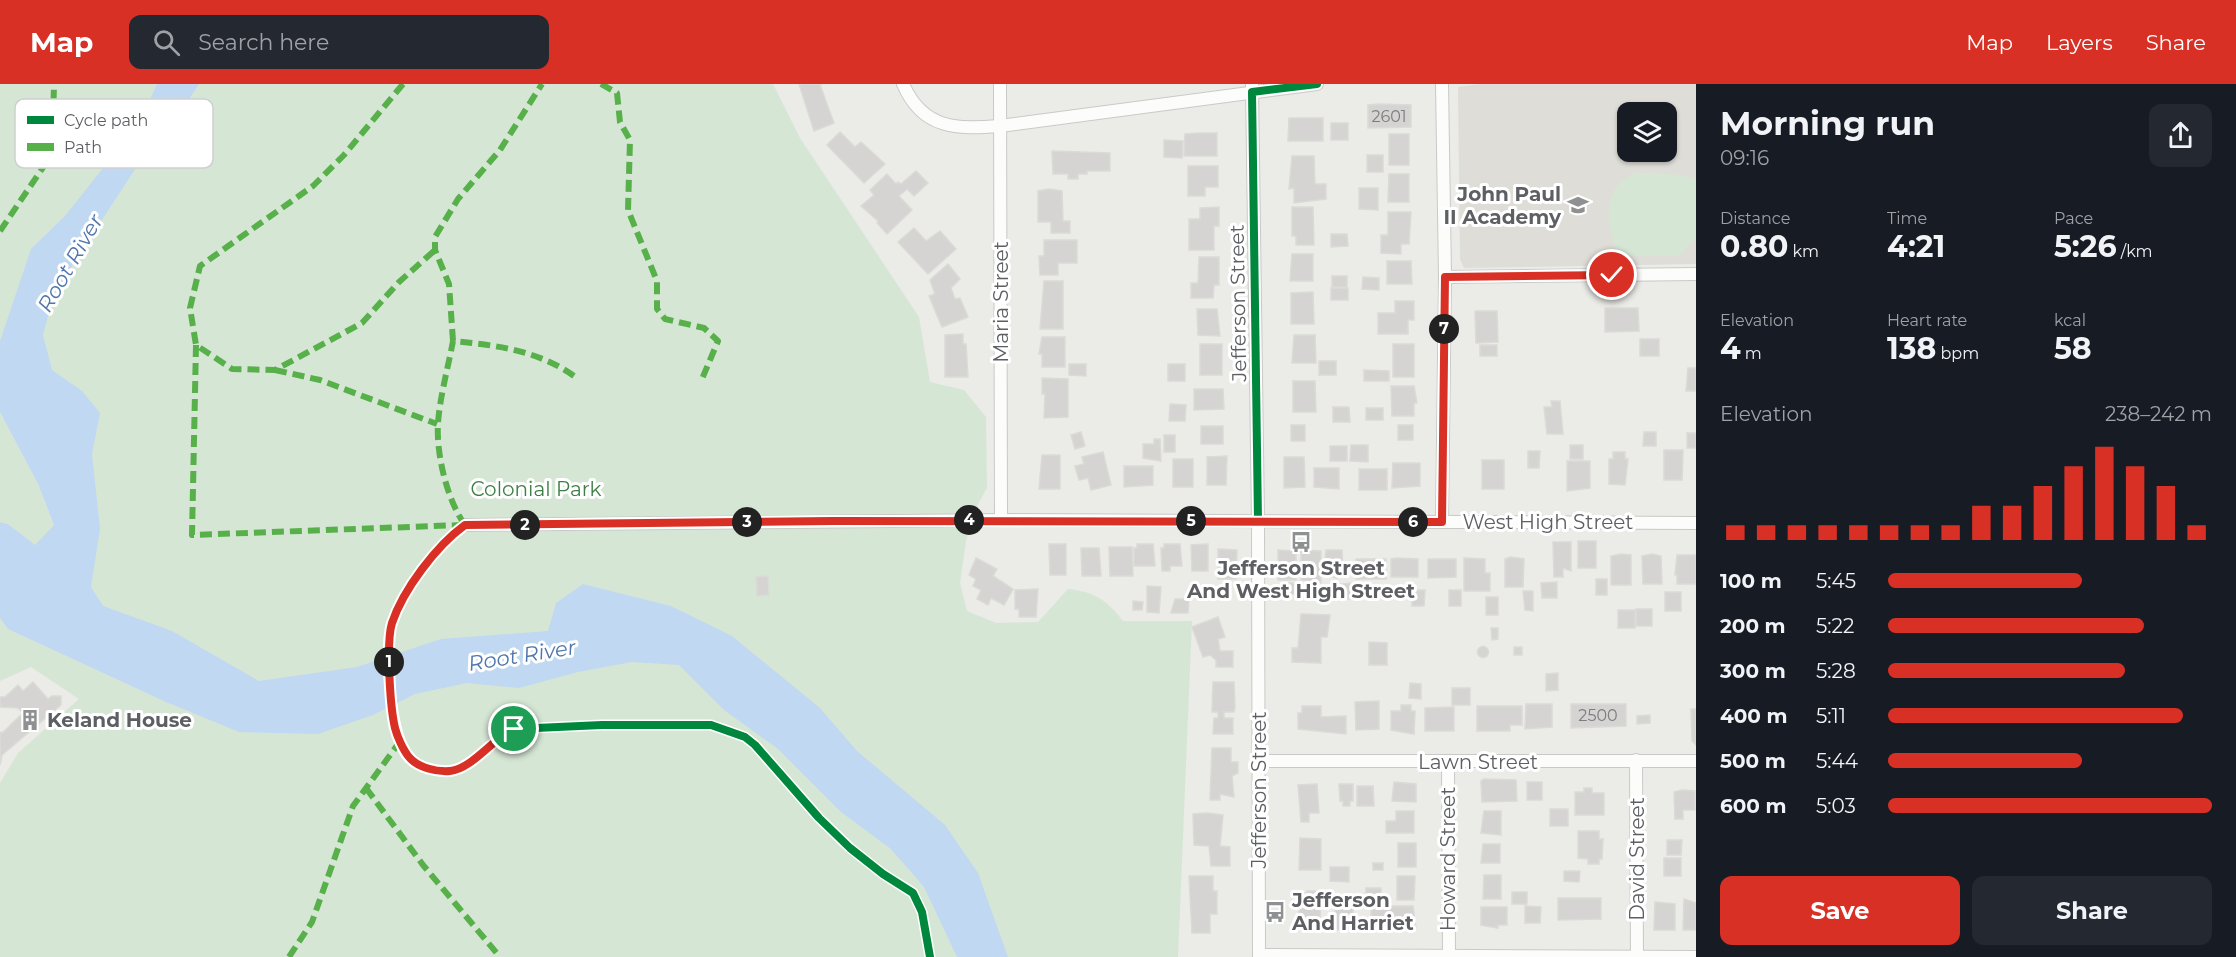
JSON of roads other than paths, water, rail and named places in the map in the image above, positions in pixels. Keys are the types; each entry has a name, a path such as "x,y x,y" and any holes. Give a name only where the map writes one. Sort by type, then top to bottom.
{"street":[{"path":"903,84 915,105 938,124 965,128 1000,126 1252,88 1317,84"},
{"name":"Maria Street","path":"1000,84 1001,520"},
{"path":"1442,84 1445,277 1442,522"},
{"name":"Jefferson Street","path":"1252,88 1258,521 1259,956"},
{"path":"1445,277 1696,274"},
{"name":"West High Street","path":"465,525 1001,520 1696,523"},
{"name":"David Street","path":"1636,760 1637,957"},
{"name":"Lawn Street","path":"1259,761 1448,763 1696,761"},
{"name":"Howard Street","path":"1448,763 1449,955"},
{"path":"1259,956 1696,957"}],"water":[{"name":"Root River","path":"157,84 199,84 189,99 150,99"},
{"name":"Root River","path":"103,168 136,168 54,293 43,335 52,370 82,391 100,413 92,454 100,529 91,587 103,606 172,631 259,681 357,667 441,639 548,631 556,603 583,584 671,606 732,636 820,708 857,751 945,825 978,873 1008,957 957,957 924,887 891,849 841,812 778,749 724,710 679,665 632,662 578,672 519,688 467,683 415,694 373,715 318,734 239,732 166,702 8,629 0,618 0,522 8,524 35,545 54,525 38,484 0,412 0,341 31,249 65,216"}],"place":[{"name":"John Paul II Academy","path":"1578,205"},
{"name":"Jefferson Street And West High Street","path":"1301,542"},
{"name":"Keland House","path":"30,720"},
{"name":"Jefferson And Harriet","path":"1275,912"}],"park label":[{"name":"Colonial Park","path":"536,489"}]}
